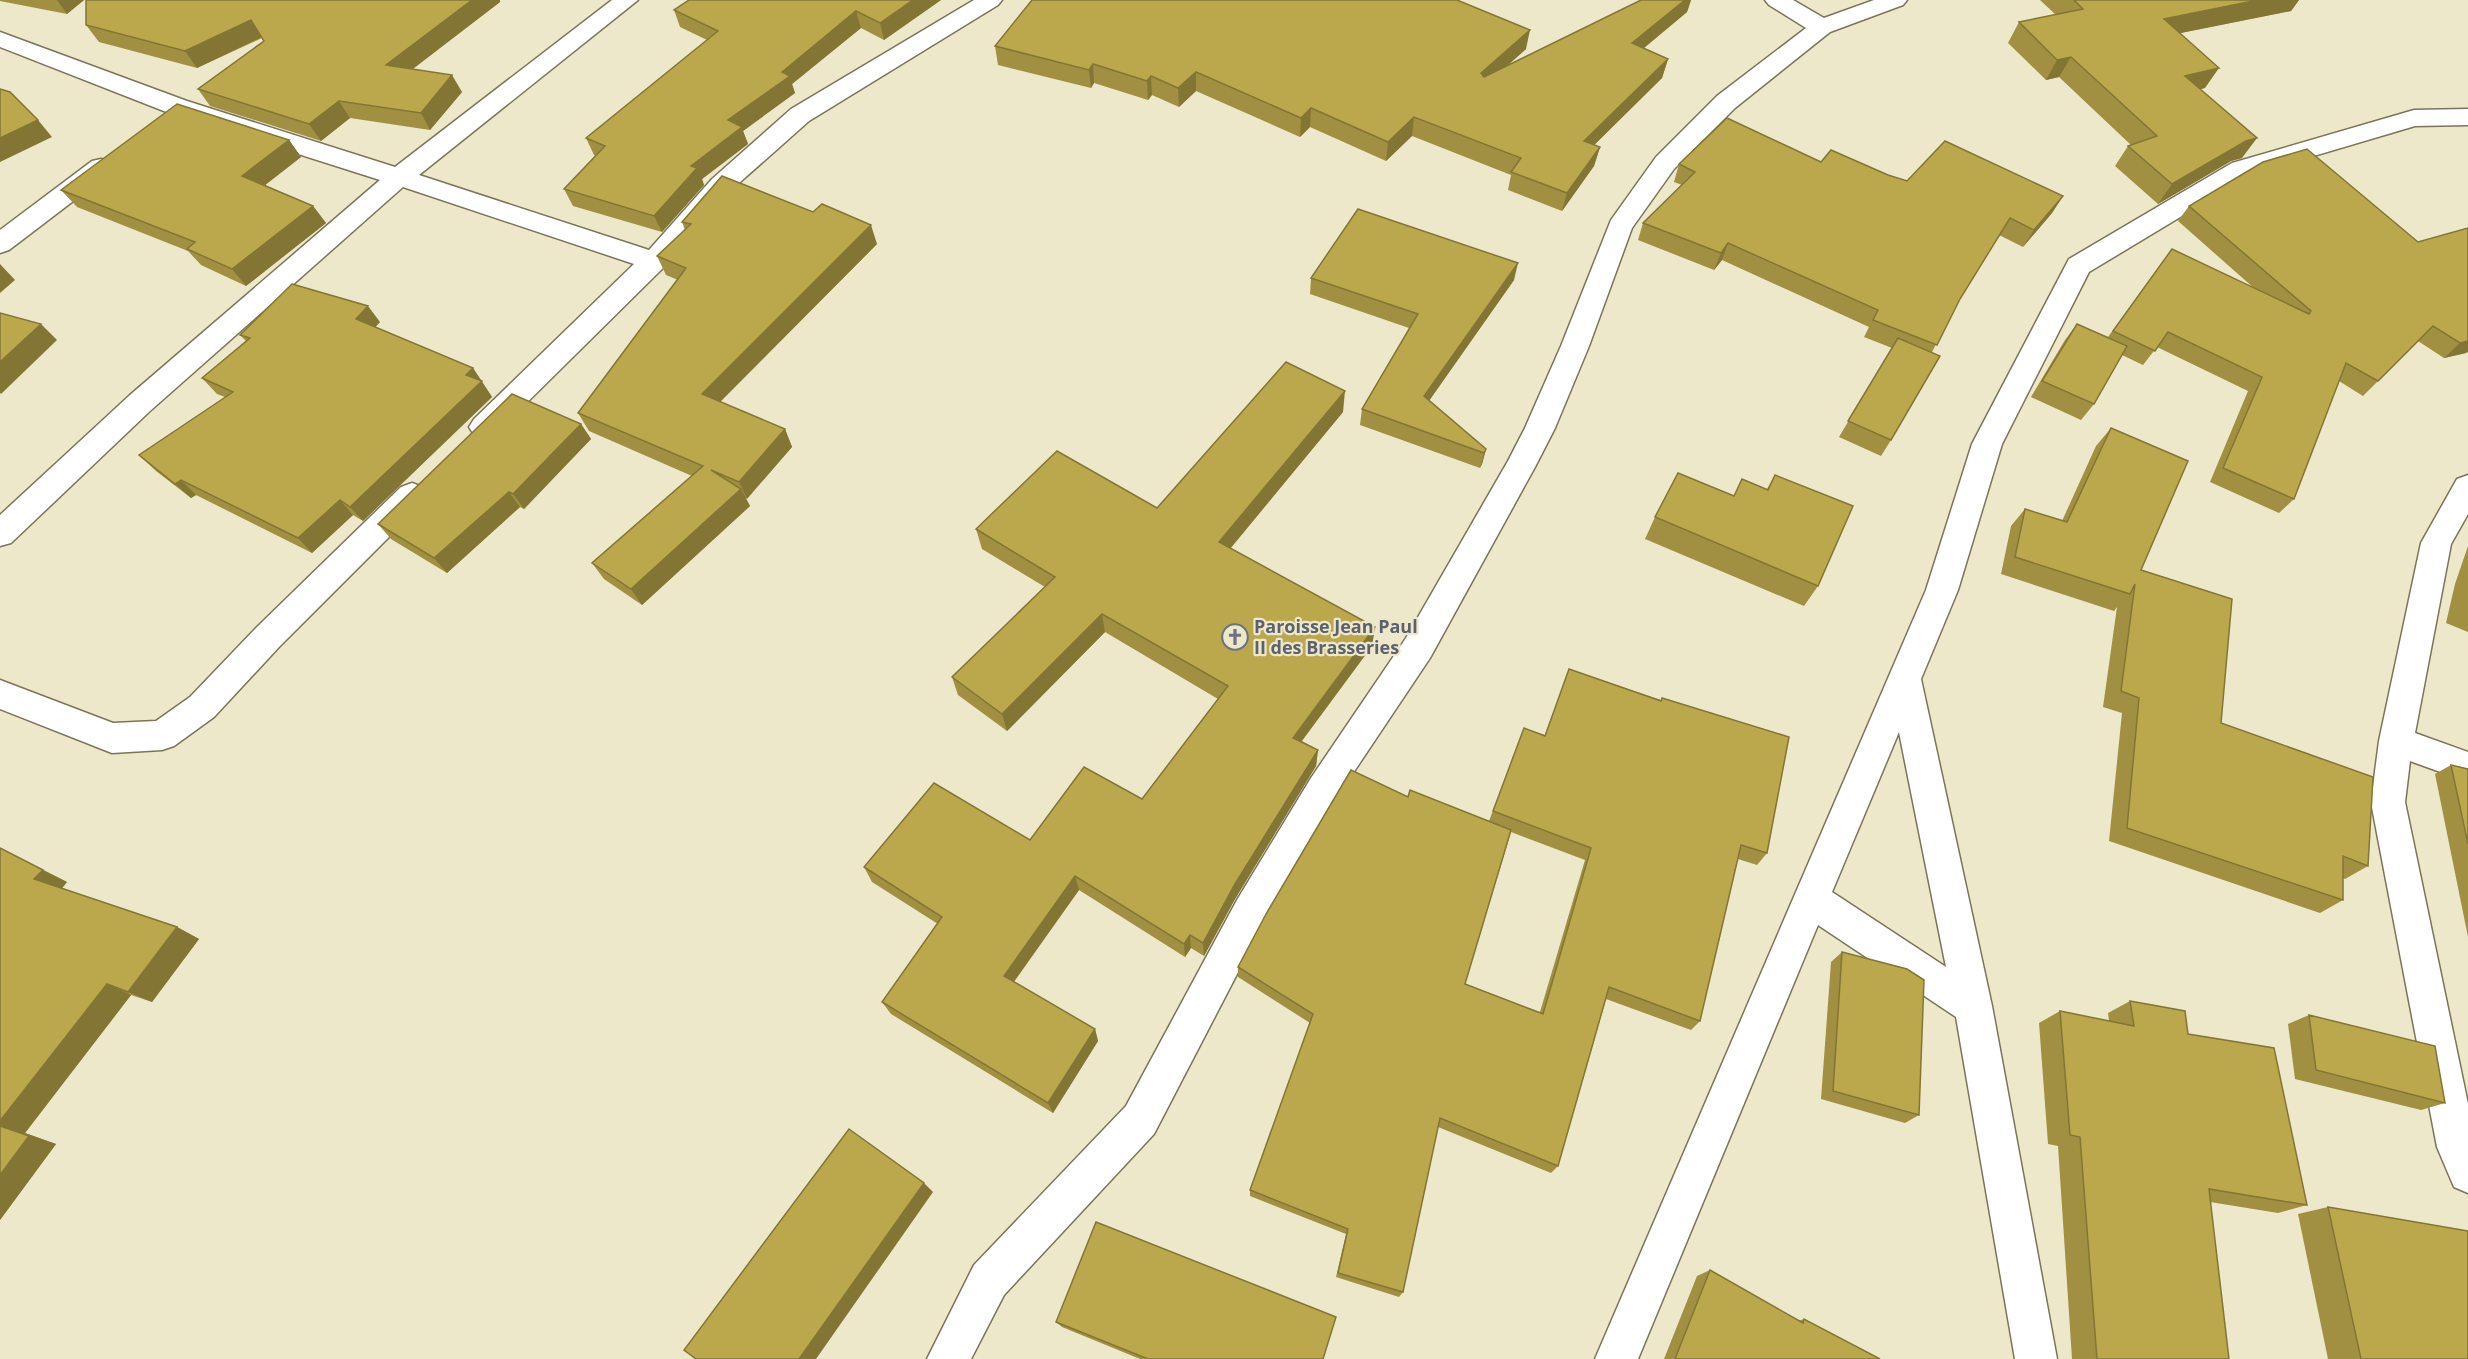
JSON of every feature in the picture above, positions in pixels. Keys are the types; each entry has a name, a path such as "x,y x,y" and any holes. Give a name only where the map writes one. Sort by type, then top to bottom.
{"street":[{"path":"0,534 141,403 399,177 626,0"},
{"path":"463,446 654,261 721,185 800,116 873,69 990,0"},
{"path":"1777,0 1822,27"},
{"path":"948,1359 989,1280 1140,1120 1250,912 1323,789 1418,648 1520,466 1540,428 1584,326 1620,226 1665,163 1726,102 1822,27 1895,0"},
{"path":"0,39 169,115 399,177 654,261"},
{"path":"1616,1359 1942,590 1987,444 2079,266 2241,169 2414,118 2468,117"},
{"path":"0,244 122,151"},
{"path":"0,694 112,738 162,735 202,707 268,637 428,479"},
{"path":"2468,488 2436,543 2397,741 2388,802 2457,1147 2468,1173"},
{"path":"1905,680 1973,1006 2036,1359"},
{"path":"2397,741 2468,767"},
{"path":"1811,899 1973,1006"}],"building":[{"path":"86,0 472,0 386,65 452,75 421,113 339,101 309,124 198,89 264,41 251,20 185,51 86,25"},
{"path":"689,0 913,0 880,23 856,11 782,72 790,76 728,120 742,127 691,166 697,168 654,216 564,189 605,146 586,138 718,31 674,10"},
{"path":"1032,0 1457,0 1530,30 1481,73 1484,77 1641,0 1685,0 1632,43 1668,59 1584,141 1600,147 1567,193 1511,172 1521,158 1414,117 1388,142 1311,108 1301,118 1196,72 1178,88 1151,76 1147,81 1093,64 1089,70 995,46"},
{"path":"2074,0 2258,0 2164,19 2219,68 2185,76 2257,138 2246,141 2172,184 2128,146 2157,136 2071,57 2057,60 2019,22 2083,9"},
{"path":"0,89 10,92 38,120 0,138"},
{"path":"177,104 289,140 242,176 313,206 232,269 187,249 195,242 61,190"},
{"path":"1727,118 1821,162 1831,150 1907,181 1945,141 2063,196 2034,230 2010,218 1960,299 1937,345 1873,320 1878,310 1728,243 1721,253 1643,223 1695,172 1679,164"},
{"path":"2307,149 2418,242 2468,228 2468,341 2460,343 2433,326 2378,381 2346,363 2294,499 2223,468 2262,377 2168,332 2155,351 2113,331 2172,249 2309,314 2311,311 2189,206 2263,162"},
{"path":"722,176 813,212 822,204 871,225 702,394 785,429 739,482 711,470 741,489 631,589 592,563 703,466 578,413 686,268 657,256 691,224 682,222"},
{"path":"1358,209 1518,263 1424,396 1486,449 1484,453 1362,409 1418,314 1311,278"},
{"path":"292,284 368,306 356,319 473,368 466,375 482,381 350,507 340,500 298,538 181,480 175,484 139,455 233,392 202,378 250,338 240,335"},
{"path":"0,313 41,324 0,362"},
{"path":"2077,324 2127,346 2094,404 2042,381"},
{"path":"1898,338 1940,356 1891,440 1848,421"},
{"path":"1286,362 1345,391 1219,542 1375,627 1293,738 1318,750 1235,884 1203,943 1190,935 1184,944 1075,876 1004,976 1095,1029 1048,1103 882,1002 942,917 864,867 934,783 1030,840 1084,767 1142,799 1228,686 1102,614 1002,714 952,677 1055,577 976,529 1057,451 1157,508"},
{"path":"512,394 581,424 513,494 509,492 434,558 378,524"},
{"path":"2111,428 2188,461 2141,570 2232,599 2221,723 2373,777 2368,866 2343,856 2343,900 2127,828 2139,698 2121,691 2135,584 2130,594 2015,557 2025,509 2067,522"},
{"path":"1678,473 1734,496 1742,479 1768,490 1775,475 1853,506 1818,586 1655,517"},
{"path":"1569,669 1661,701 1662,698 1789,737 1767,853 1741,845 1700,1021 1609,987 1558,1166 1440,1118 1403,1292 1338,1273 1348,1229 1250,1190 1313,1014 1238,967 1266,914 1351,770 1408,797 1410,790 1511,830 1465,984 1543,1014 1591,848 1493,811 1524,728 1545,736"},
{"path":"2451,765 2468,769 2468,844"},
{"path":"0,848 43,870 34,879 177,927 128,992 107,984 0,1121"},
{"path":"1842,952 1907,969 1924,980 1919,1115 1833,1091"},
{"path":"2130,1001 2185,1011 2188,1034 2274,1048 2307,1205 2209,1189 2229,1359 2097,1359 2080,1137 2070,1135 2060,1011 2134,1026"},
{"path":"2309,1015 2435,1046 2445,1103 2316,1070"},
{"path":"0,1126 29,1136 0,1175"},
{"path":"849,1129 924,1183 799,1359 696,1359 684,1350"},
{"path":"2328,1207 2468,1231 2468,1359 2361,1359"},
{"path":"1096,1222 1336,1317 1323,1359 1148,1359 1056,1322"},
{"path":"1710,1270 1803,1323 1804,1319 1880,1359 1675,1359"}],"place":[{"name":"Paroisse Jean Paul II des Brasseries","path":"1235,637"}]}
